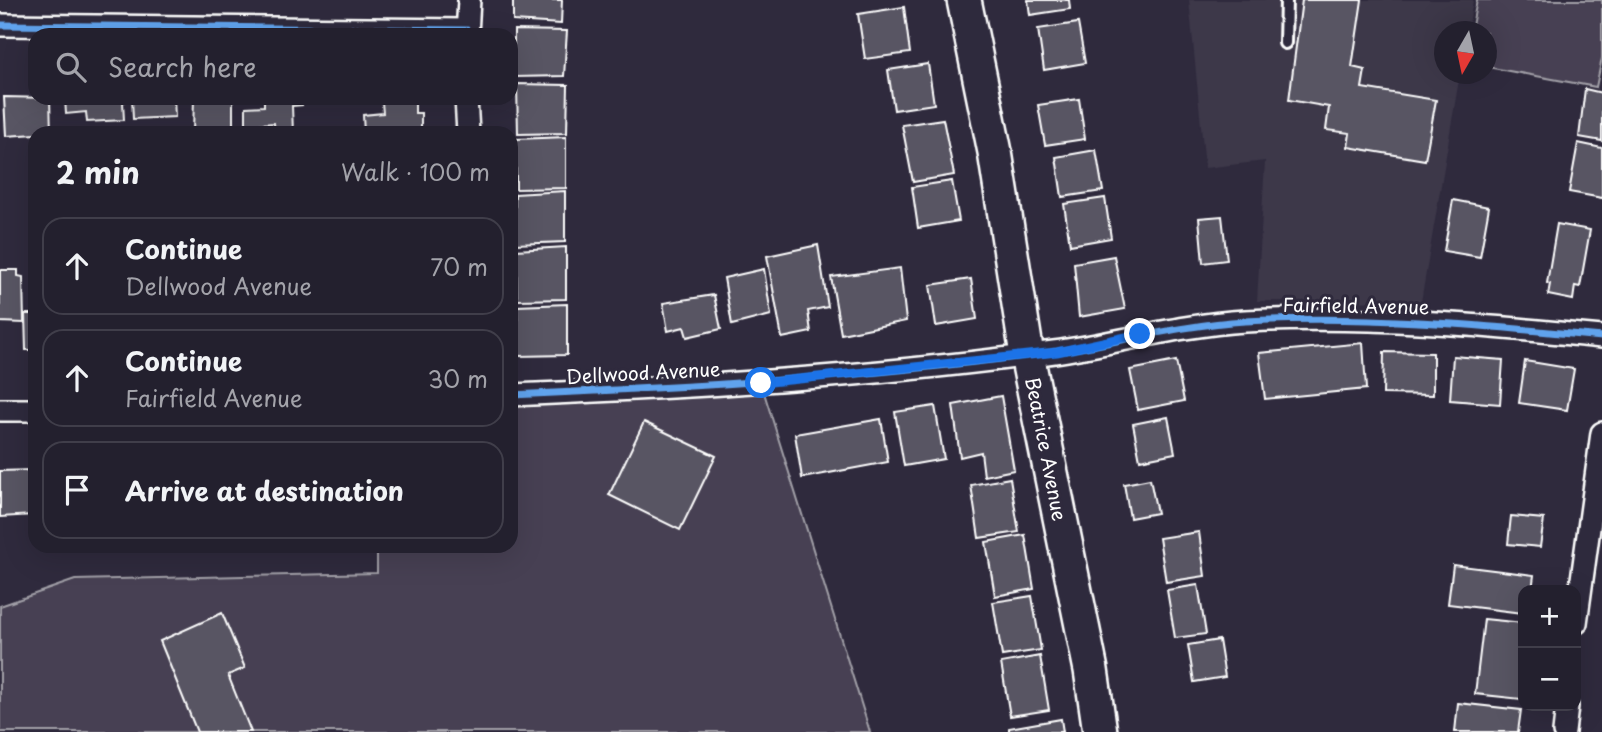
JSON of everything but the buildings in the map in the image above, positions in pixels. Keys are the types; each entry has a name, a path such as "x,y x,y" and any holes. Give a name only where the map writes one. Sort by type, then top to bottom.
{"main road":[{"name":"Beatrice Avenue","path":"964,0 995,152 1027,355 1091,670 1100,732"}],"street":[{"path":"467,28 469,0"},
{"path":"0,25 175,28"},
{"path":"466,105 468,126"},
{"name":"Fairfield Avenue","path":"1027,355 1170,329 1285,320 1427,323 1602,337"},
{"name":"Dellwood Avenue","path":"518,396 761,383 1027,355"},
{"path":"0,410 28,410"},
{"path":"1581,586 1602,433"},
{"path":"1564,732 1566,711"}],"lane":[{"path":"1285,43 1286,0"}],"shaded area":[{"path":"1189,0 1473,0 1470,21 1434,21 1434,84 1458,84 1421,302 1257,301 1265,161 1205,168"},
{"path":"1477,0 1602,0 1602,58 1596,87 1497,69 1497,21 1473,21"},
{"path":"761,383 870,732 0,732 0,606 75,580 377,573 377,553 518,553 518,395"}],"cycle path":[{"path":"0,25 280,28"},
{"path":"518,395 715,384 919,368 1054,352 1196,326 1245,321 1334,319 1424,322 1602,337"}],"route":[{"path":"761,383 1057,352 1140,334"}]}
